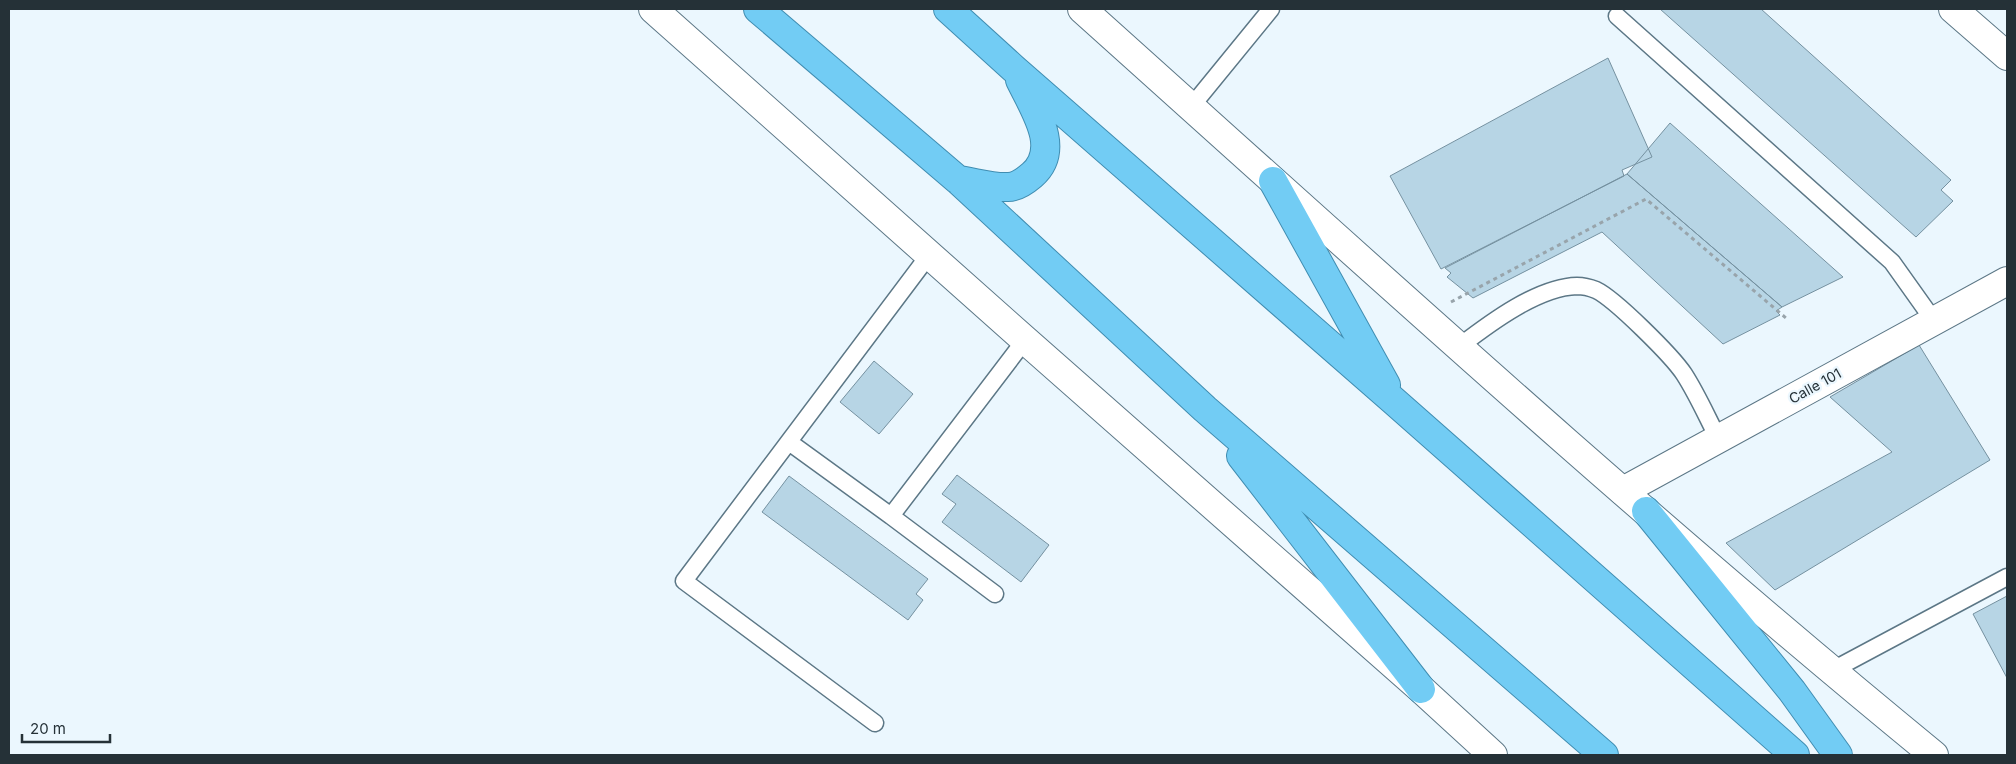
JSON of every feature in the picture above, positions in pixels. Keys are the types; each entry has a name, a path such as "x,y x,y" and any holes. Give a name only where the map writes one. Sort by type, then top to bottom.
{"highway":[{"path":"758,9 958,180 1205,409 1604,755"},
{"path":"948,9 1795,755"},
{"path":"958,180 1009,188 1023,183 1039,169 1047,151 1041,121 1013,68"},
{"path":"1274,181 1395,402"},
{"path":"1205,409 1421,689"},
{"path":"1646,511 1792,692 1838,755"}],"main road":[{"path":"653,9 1024,340 1421,689 1493,755"},
{"path":"1082,9 1623,491 1831,671 1934,755"},
{"path":"1953,9 2007,56"},
{"name":"Calle 101","path":"1623,491 2007,281"}],"lane":[{"path":"1191,107 1271,9"},
{"path":"1617,16 1892,262 1934,321"},
{"path":"876,723 684,581 929,255"},
{"path":"1460,346 1500,316 1553,290 1578,286 1596,290 1612,301 1674,360 1685,376 1718,438"},
{"path":"891,516 1024,340"},
{"path":"789,442 995,594"},
{"path":"1831,671 2007,577"}],"path":[{"path":"1446,304 1646,199 1786,318"}],"building":[{"path":"1660,9 1761,9 1951,180 1941,190 1953,201 1916,237"},
{"path":"1608,58 1652,157 1622,170 1624,176 1441,269 1390,176"},
{"path":"1670,123 1843,277 1782,307 1627,174"},
{"path":"1627,174 1782,307 1776,311 1780,315 1723,344 1602,232 1473,298 1447,277 1451,273 1445,268"},
{"path":"1919,345 1990,460 1775,590 1726,543 1892,452 1830,397"},
{"path":"874,361 913,394 879,434 840,402"},
{"path":"957,475 1049,545 1021,582 942,522 956,504 942,494"},
{"path":"789,476 928,579 916,594 923,600 908,620 762,512"},
{"path":"2007,596 2007,678 1973,614"}]}
